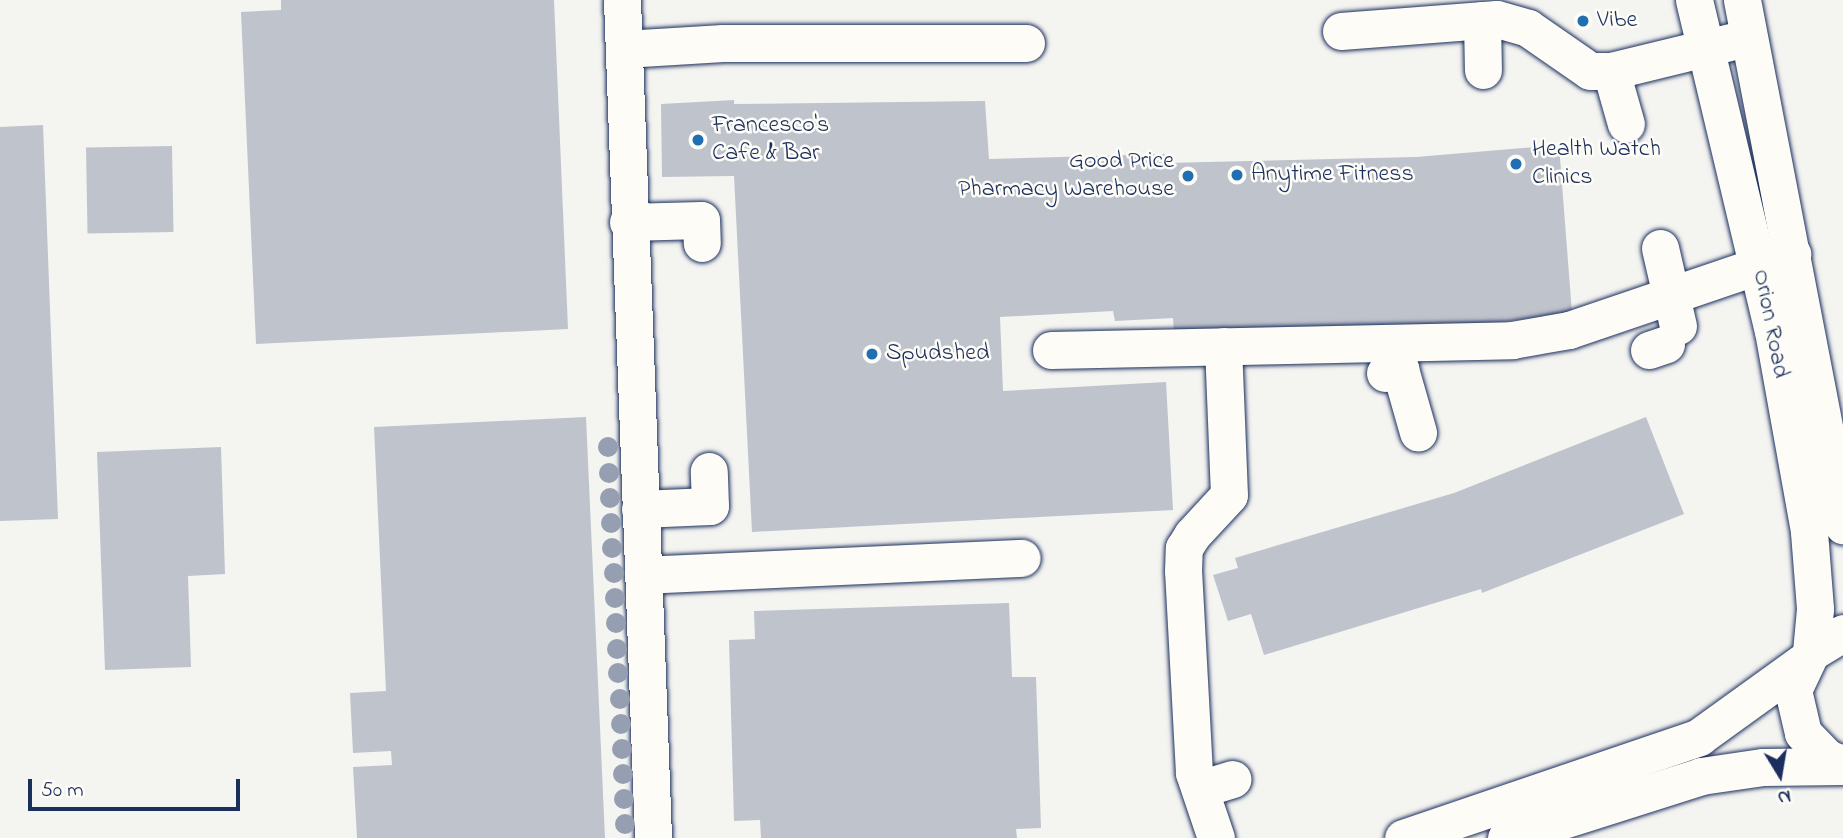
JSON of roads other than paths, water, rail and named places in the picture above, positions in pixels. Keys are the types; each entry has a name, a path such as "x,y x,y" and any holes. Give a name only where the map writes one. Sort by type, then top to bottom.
{"street":[{"path":"622,0 628,222 653,838"},
{"name":"Orion Road","path":"1694,0 1706,47 1775,260 1843,525"},
{"name":"Orion Road","path":"1742,0 1750,37 1809,532 1815,609 1807,657 1793,690 1799,727 1811,744 1843,765"},
{"path":"1341,31 1497,19 1528,28 1590,72 1611,71 1750,37"},
{"path":"1482,20 1483,70"},
{"path":"624,49 722,30 935,28 1014,33"},
{"path":"1611,71 1626,124"},
{"path":"628,222 701,220 702,243"},
{"path":"1660,248 1666,329"},
{"path":"1051,350 1512,340 1569,330 1666,329 1775,260"},
{"path":"1216,838 1217,784 1194,773 1205,708 1184,548 1240,494 1223,346"},
{"path":"1385,373 1400,369 1418,432"},
{"path":"640,509 710,506 709,471"},
{"path":"643,575 1022,558"},
{"path":"1403,838 1699,737 1843,633"},
{"name":"Orion Road","path":"1507,838 1701,776 1763,767 1843,765"}],"place":[{"name":"Vibe","path":"1583,21"},
{"name":"Francesco's Cafe & Bar","path":"698,140"},
{"name":"Health Watch Clinics","path":"1516,164"},
{"name":"Anytime Fitness","path":"1237,175"},
{"name":"Good Price Pharmacy Warehouse","path":"1188,176"},
{"name":"Spudshed","path":"872,354"}]}
